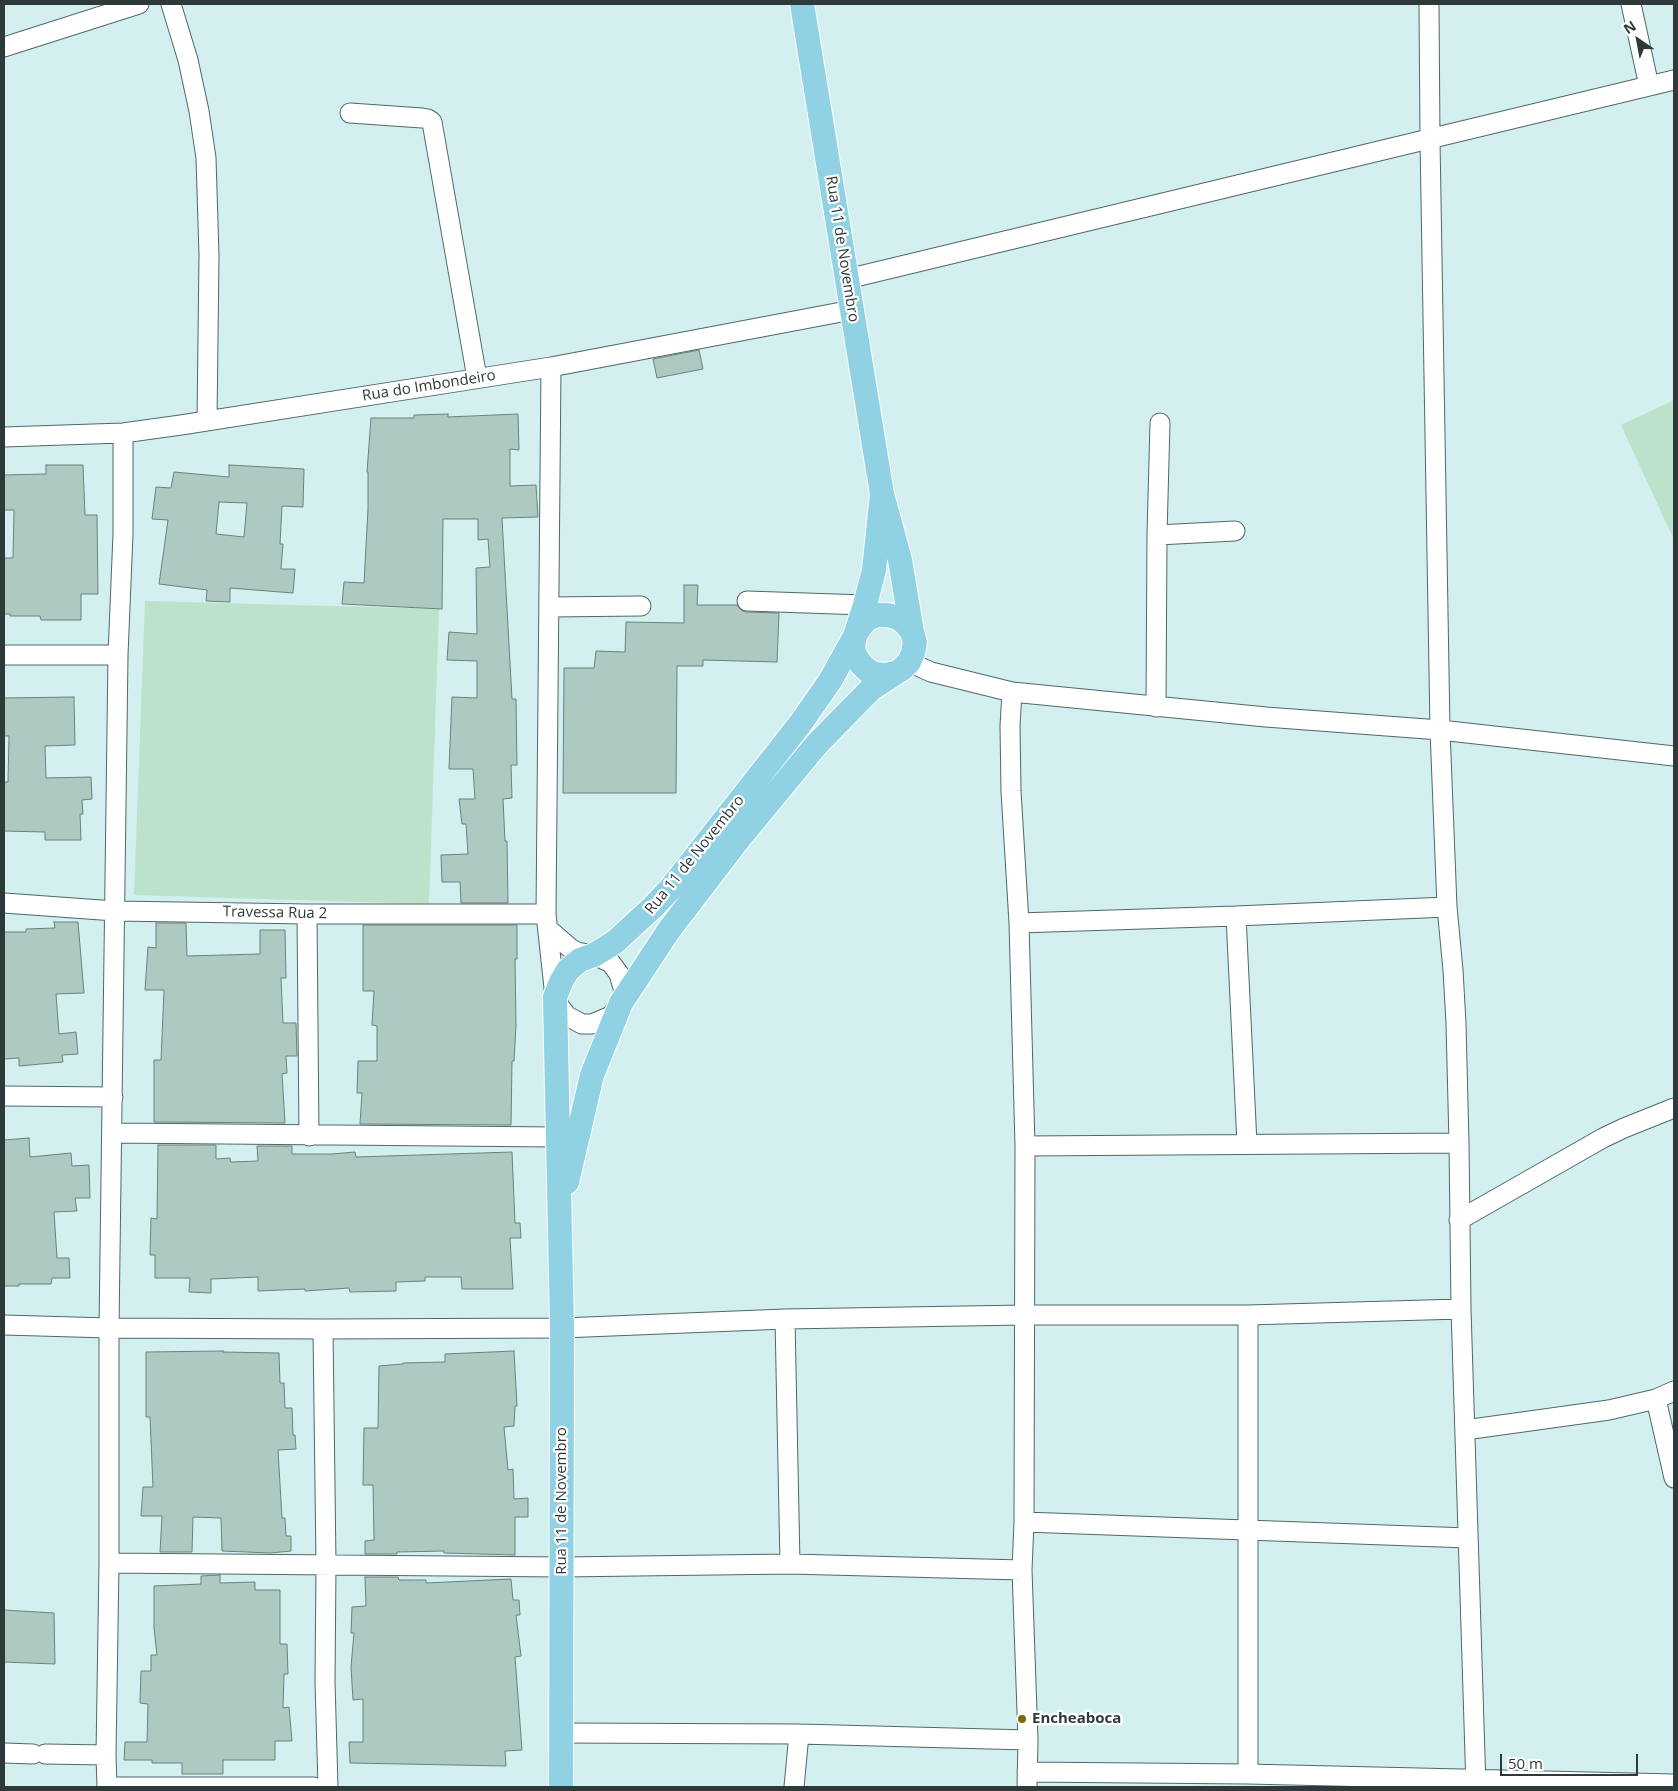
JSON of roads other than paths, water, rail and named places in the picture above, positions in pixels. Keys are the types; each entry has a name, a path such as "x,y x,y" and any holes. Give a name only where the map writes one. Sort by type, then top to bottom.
{"main road":[{"name":"Rua 11 de Novembro","path":"560,1215 592,1075 621,1003 669,930 741,836 810,752 859,699 902,668 913,653 915,642 900,560 882,494 802,4"},
{"name":"Rua 11 de Novembro","path":"882,494 874,570 855,636 855,655 867,670 876,674 885,675 902,668"},
{"name":"Rua 11 de Novembro","path":"561,1787 562,1328 557,1137 556,997 560,982 568,970 580,960 615,942 634,926 671,888 800,724 830,682 860,627 867,620 877,615 888,615 898,618 912,632"}],"street":[{"path":"4,47 138,4"},
{"path":"171,4 188,60 200,111 206,158 210,255 206,421"},
{"path":"1429,4 1440,730 1447,906 1456,1023 1460,1143 1461,1309 1476,1783"},
{"path":"1631,4 1649,86"},
{"path":"847,279 1674,80"},
{"path":"350,113 422,118 432,122 477,378"},
{"name":"Rua do Imbondeiro","path":"4,437 123,433 206,421 551,367 852,310"},
{"path":"547,921 570,948 577,952 594,954 611,963 619,974 624,991 621,1003 611,1016 592,1024 582,1024 567,1016 560,1007 556,997 547,921 551,367"},
{"path":"1156,707 1160,423"},
{"path":"123,433 123,534 118,656 109,1328 110,1563 107,1787 314,1787"},
{"path":"1157,535 1236,531"},
{"path":"747,601 865,605"},
{"path":"549,607 641,606"},
{"path":"4,655 118,656"},
{"path":"902,668 931,672 1012,692 1266,717 1440,730 1674,756"},
{"path":"1012,692 1010,726 1011,791 1018,922 1025,1146 1024,1522 1022,1570 1028,1740 1027,1780 1248,1774 1476,1783 1674,1784"},
{"name":"Travessa Rua 2","path":"4,903 115,910 547,921"},
{"path":"1018,922 1236,916 1447,906"},
{"path":"307,914 309,1136"},
{"path":"1236,916 1247,1144"},
{"path":"4,1096 113,1097"},
{"path":"1459,1220 1603,1138 1674,1108"},
{"path":"113,1133 557,1137"},
{"path":"1025,1146 1460,1143"},
{"path":"4,1325 323,1330 562,1328 785,1319 1024,1315 1248,1316 1461,1309"},
{"path":"1248,1316 1248,1774"},
{"path":"785,1319 790,1564"},
{"path":"323,1330 326,1566 325,1682 328,1787"},
{"path":"1465,1430 1608,1410 1656,1399 1674,1391"},
{"path":"1656,1399 1674,1478"},
{"path":"1024,1522 1468,1538"},
{"path":"110,1563 562,1568 790,1564 1022,1570"},
{"path":"561,1733 799,1734 1028,1740"},
{"path":"794,1787 799,1734"},
{"path":"4,1753 106,1755"}],"place":[{"name":"Encheaboca","path":"1022,1719"}]}
